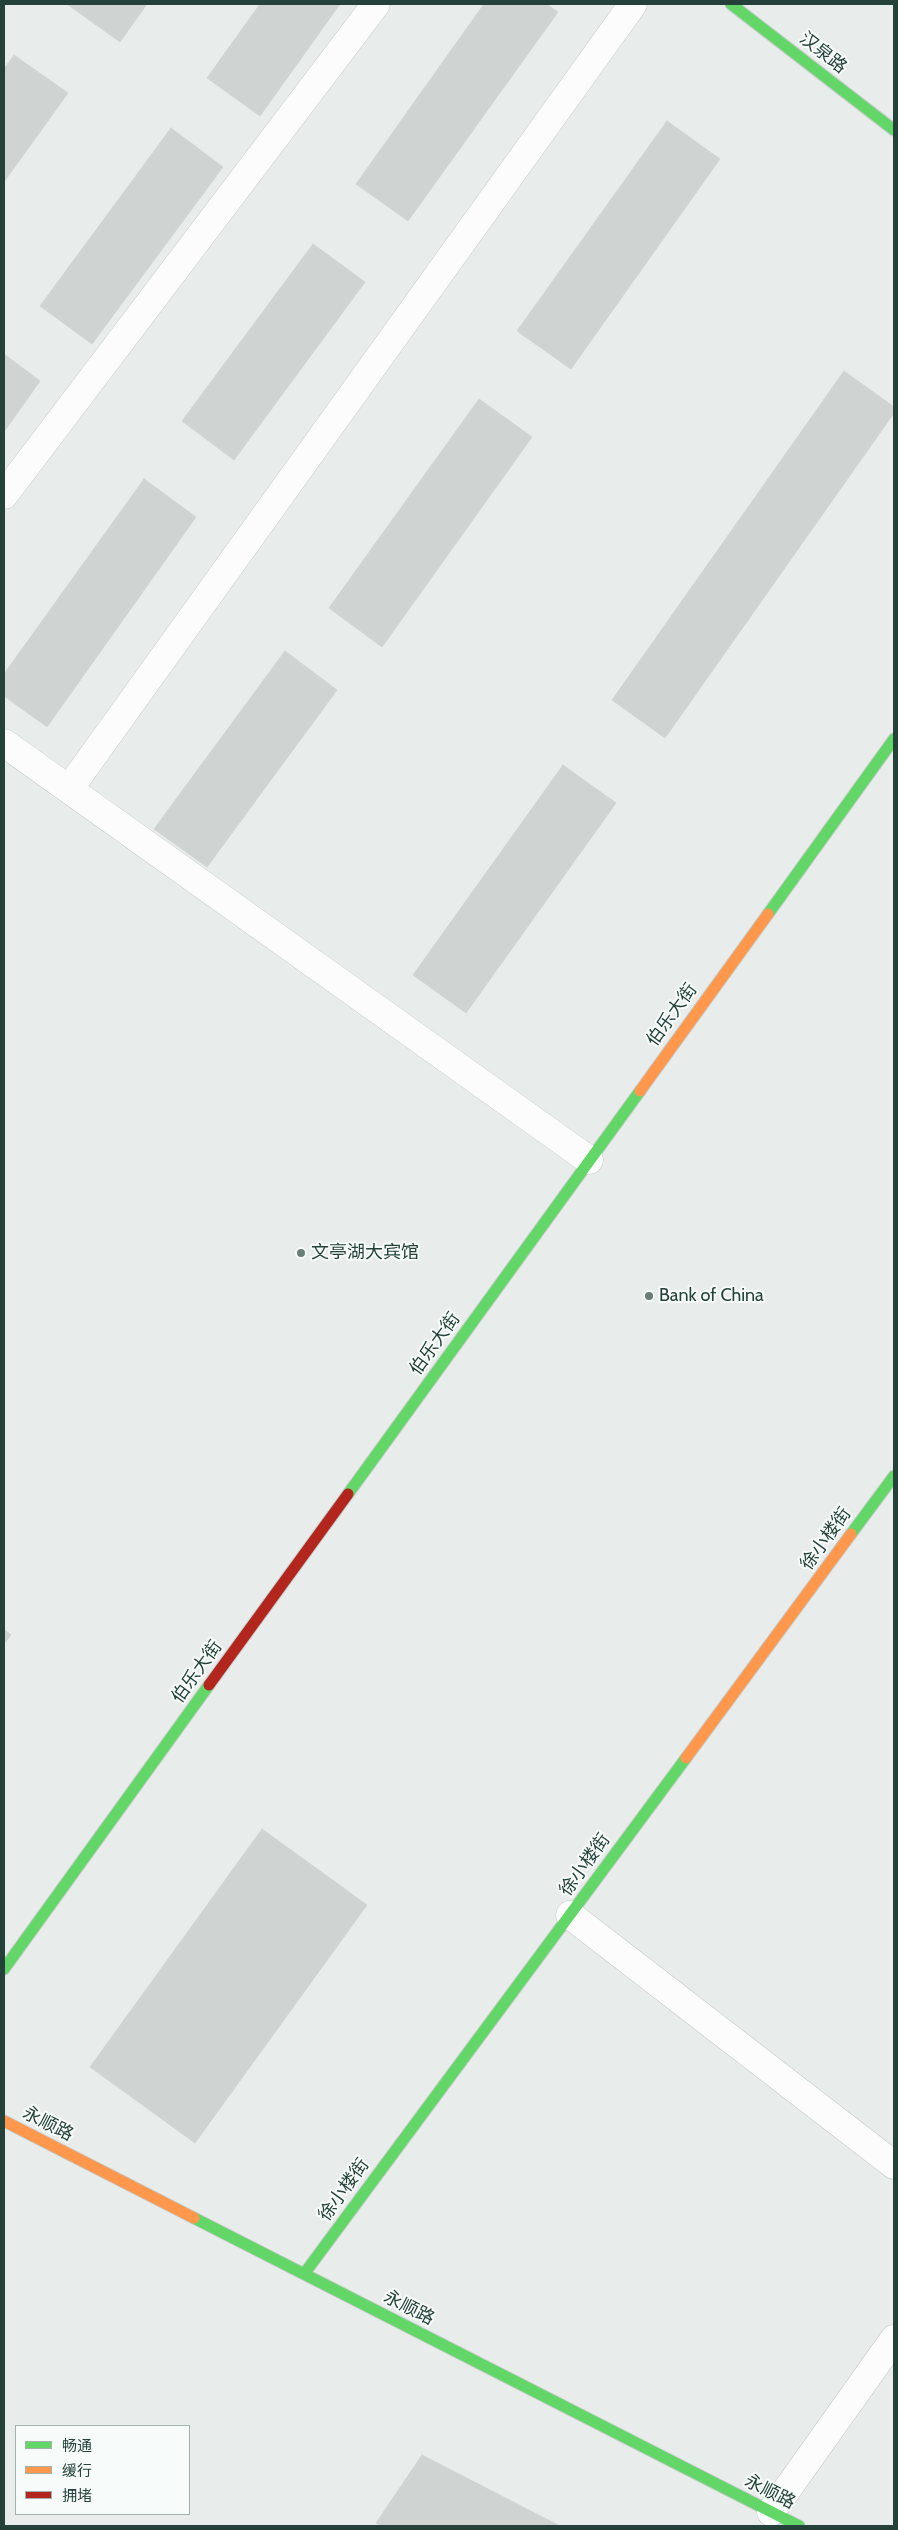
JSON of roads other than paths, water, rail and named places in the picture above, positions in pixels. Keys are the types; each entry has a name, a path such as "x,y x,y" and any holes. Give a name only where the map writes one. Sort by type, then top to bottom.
{"street":[{"path":"4,495 376,4"},
{"path":"69,789 634,4"},
{"name":"汉泉路","path":"731,4 894,130"},
{"name":"伯乐大街","path":"4,1969 894,738"},
{"path":"4,743 589,1160"},
{"name":"徐小楼街","path":"304,2274 894,1476"},
{"path":"570,1915 894,2165"},
{"name":"永顺路","path":"4,2121 799,2526"},
{"path":"772,2512 894,2340"}],"place":[{"name":"文亭湖大宾馆","path":"301,1253"},
{"name":"Bank of China","path":"649,1296"}]}
